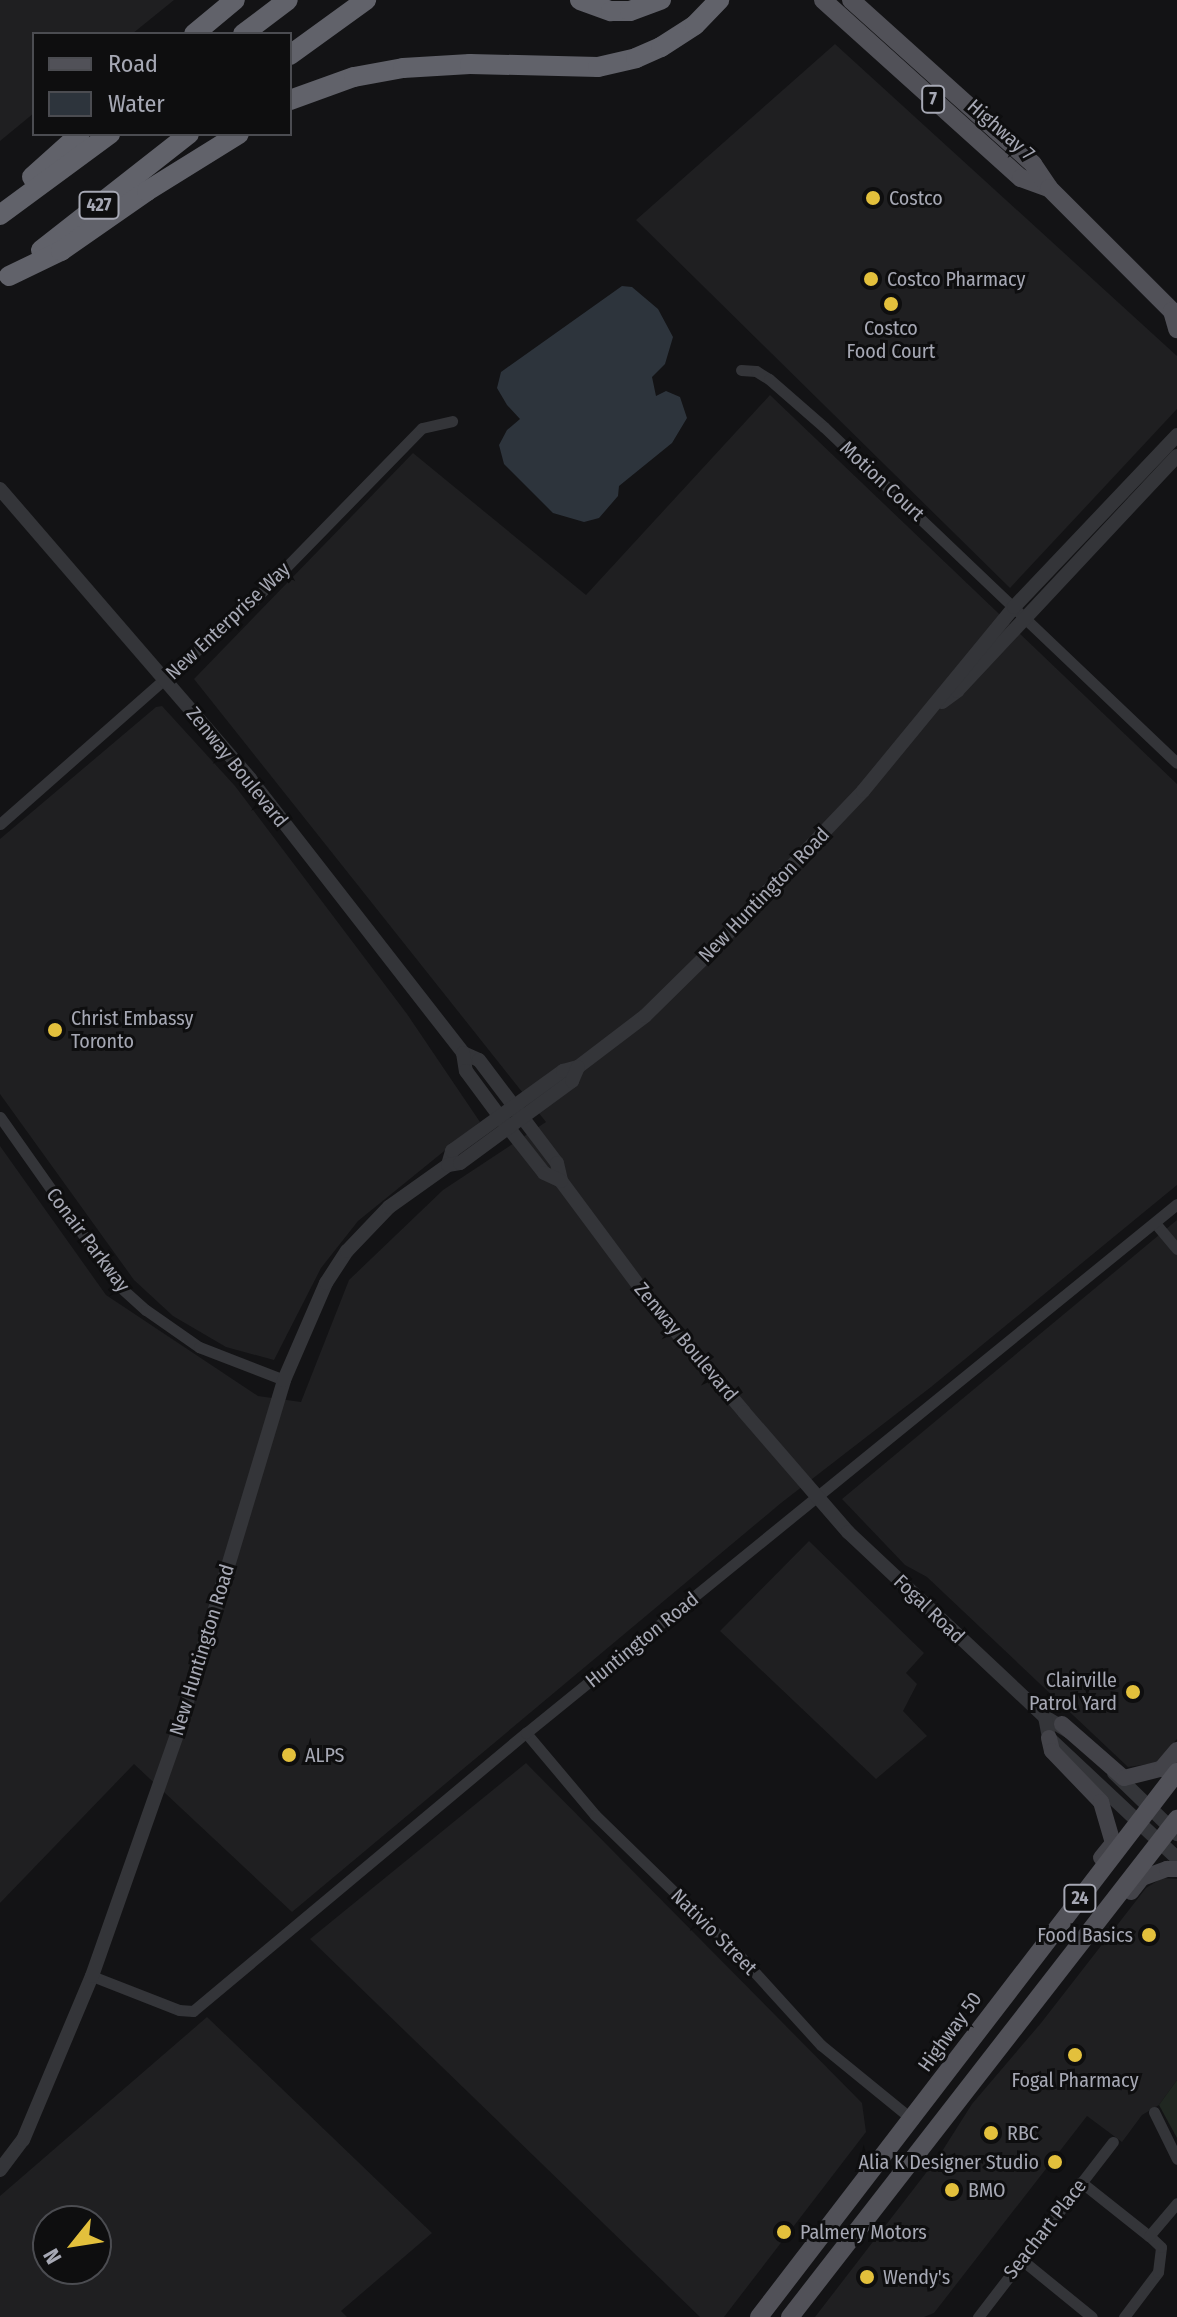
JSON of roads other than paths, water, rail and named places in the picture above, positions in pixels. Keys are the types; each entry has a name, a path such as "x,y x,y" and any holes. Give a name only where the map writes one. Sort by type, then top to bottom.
{"highway":[{"path":"196,32 235,0"},
{"path":"246,32 288,0"},
{"path":"292,54 366,0"},
{"path":"580,0 611,11 630,11 661,0"},
{"path":"292,99 354,77 403,68 470,64 598,67 636,58 661,47 695,25 719,0"},
{"path":"0,206 78,136"},
{"name":"427","path":"0,215 107,136"},
{"name":"427","path":"4,279 186,136"},
{"path":"4,279 61,251 147,191 236,136"}],"main road":[{"name":"Highway 7","path":"823,0 1021,178 1049,188"},
{"name":"Highway 7","path":"851,0 1033,164 1049,188 1175,317"},
{"path":"1062,1724 1124,1778 1161,1769 1177,1750"},
{"path":"1049,1738 1052,1751 1098,1796 1113,1843 1080,1885 1081,1897"},
{"name":"Highway 50","path":"759,2317 1177,1772"},
{"name":"24","path":"790,2317 1171,1831"},
{"path":"1083,1941 1112,1916 1142,1878 1167,1869 1177,1869"}],"street":[{"name":"Motion Court","path":"741,370 756,371 776,385 1177,763"},
{"name":"New Enterprise Way","path":"0,824 254,600 422,428 452,421"},
{"name":"New Huntington Road","path":"1019,611 1177,435"},
{"name":"New Huntington Road","path":"1,2170 23,2140 92,1976 177,1735 284,1380 326,1283 344,1255 389,1207 448,1165 460,1163 563,1071 578,1067 645,1016 863,791 935,707 948,683 1177,456"},
{"name":"Zenway Boulevard","path":"0,489 250,779 463,1053 466,1071 544,1173 561,1181"},
{"name":"Zenway Boulevard","path":"463,1053 479,1060 557,1163 561,1181 657,1310 818,1497"},
{"name":"Conair Parkway","path":"0,1117 119,1286 158,1321 199,1347 284,1380"},
{"name":"Huntington Road","path":"92,1976 179,2010 193,2011 526,1733 1177,1204"},
{"path":"1155,1223 1177,1249"},
{"name":"Fogal Road","path":"818,1497 848,1532 1045,1717 1062,1724 1144,1815"},
{"path":"1045,1717 1049,1738"},
{"name":"Nativio Street","path":"526,1733 595,1815 739,1955 821,2045 913,2120"},
{"name":"Fogal Road","path":"1049,1738 1144,1815 1171,1831 1177,1858"},
{"path":"1154,2112 1177,2159"},
{"name":"Seachart Place","path":"978,2317 1113,2142"},
{"path":"1081,2182 1161,2247 1158,2272 1124,2317"},
{"path":"1149,2236 1177,2203"},
{"path":"1022,2260 1092,2317"}],"water":[{"path":"622,286 632,287 658,309 673,337 665,364 652,377 656,396 666,391 680,397 687,418 672,443 619,486 618,496 599,518 584,522 553,513 504,464 499,445 507,430 520,419 497,388 501,372"}],"place":[{"name":"Costco","path":"873,198"},
{"name":"Costco Pharmacy","path":"871,279"},
{"name":"Costco Food Court","path":"891,304"},
{"name":"Christ Embassy Toronto","path":"55,1030"},
{"name":"Clairville Patrol Yard","path":"1133,1692"},
{"name":"ALPS","path":"289,1755"},
{"name":"Food Basics","path":"1149,1935"},
{"name":"Fogal Pharmacy","path":"1075,2055"},
{"name":"RBC","path":"991,2133"},
{"name":"Alia K Designer Studio","path":"1055,2162"},
{"name":"BMO","path":"952,2190"},
{"name":"Palmery Motors","path":"784,2232"},
{"name":"Wendy's","path":"867,2277"}]}
